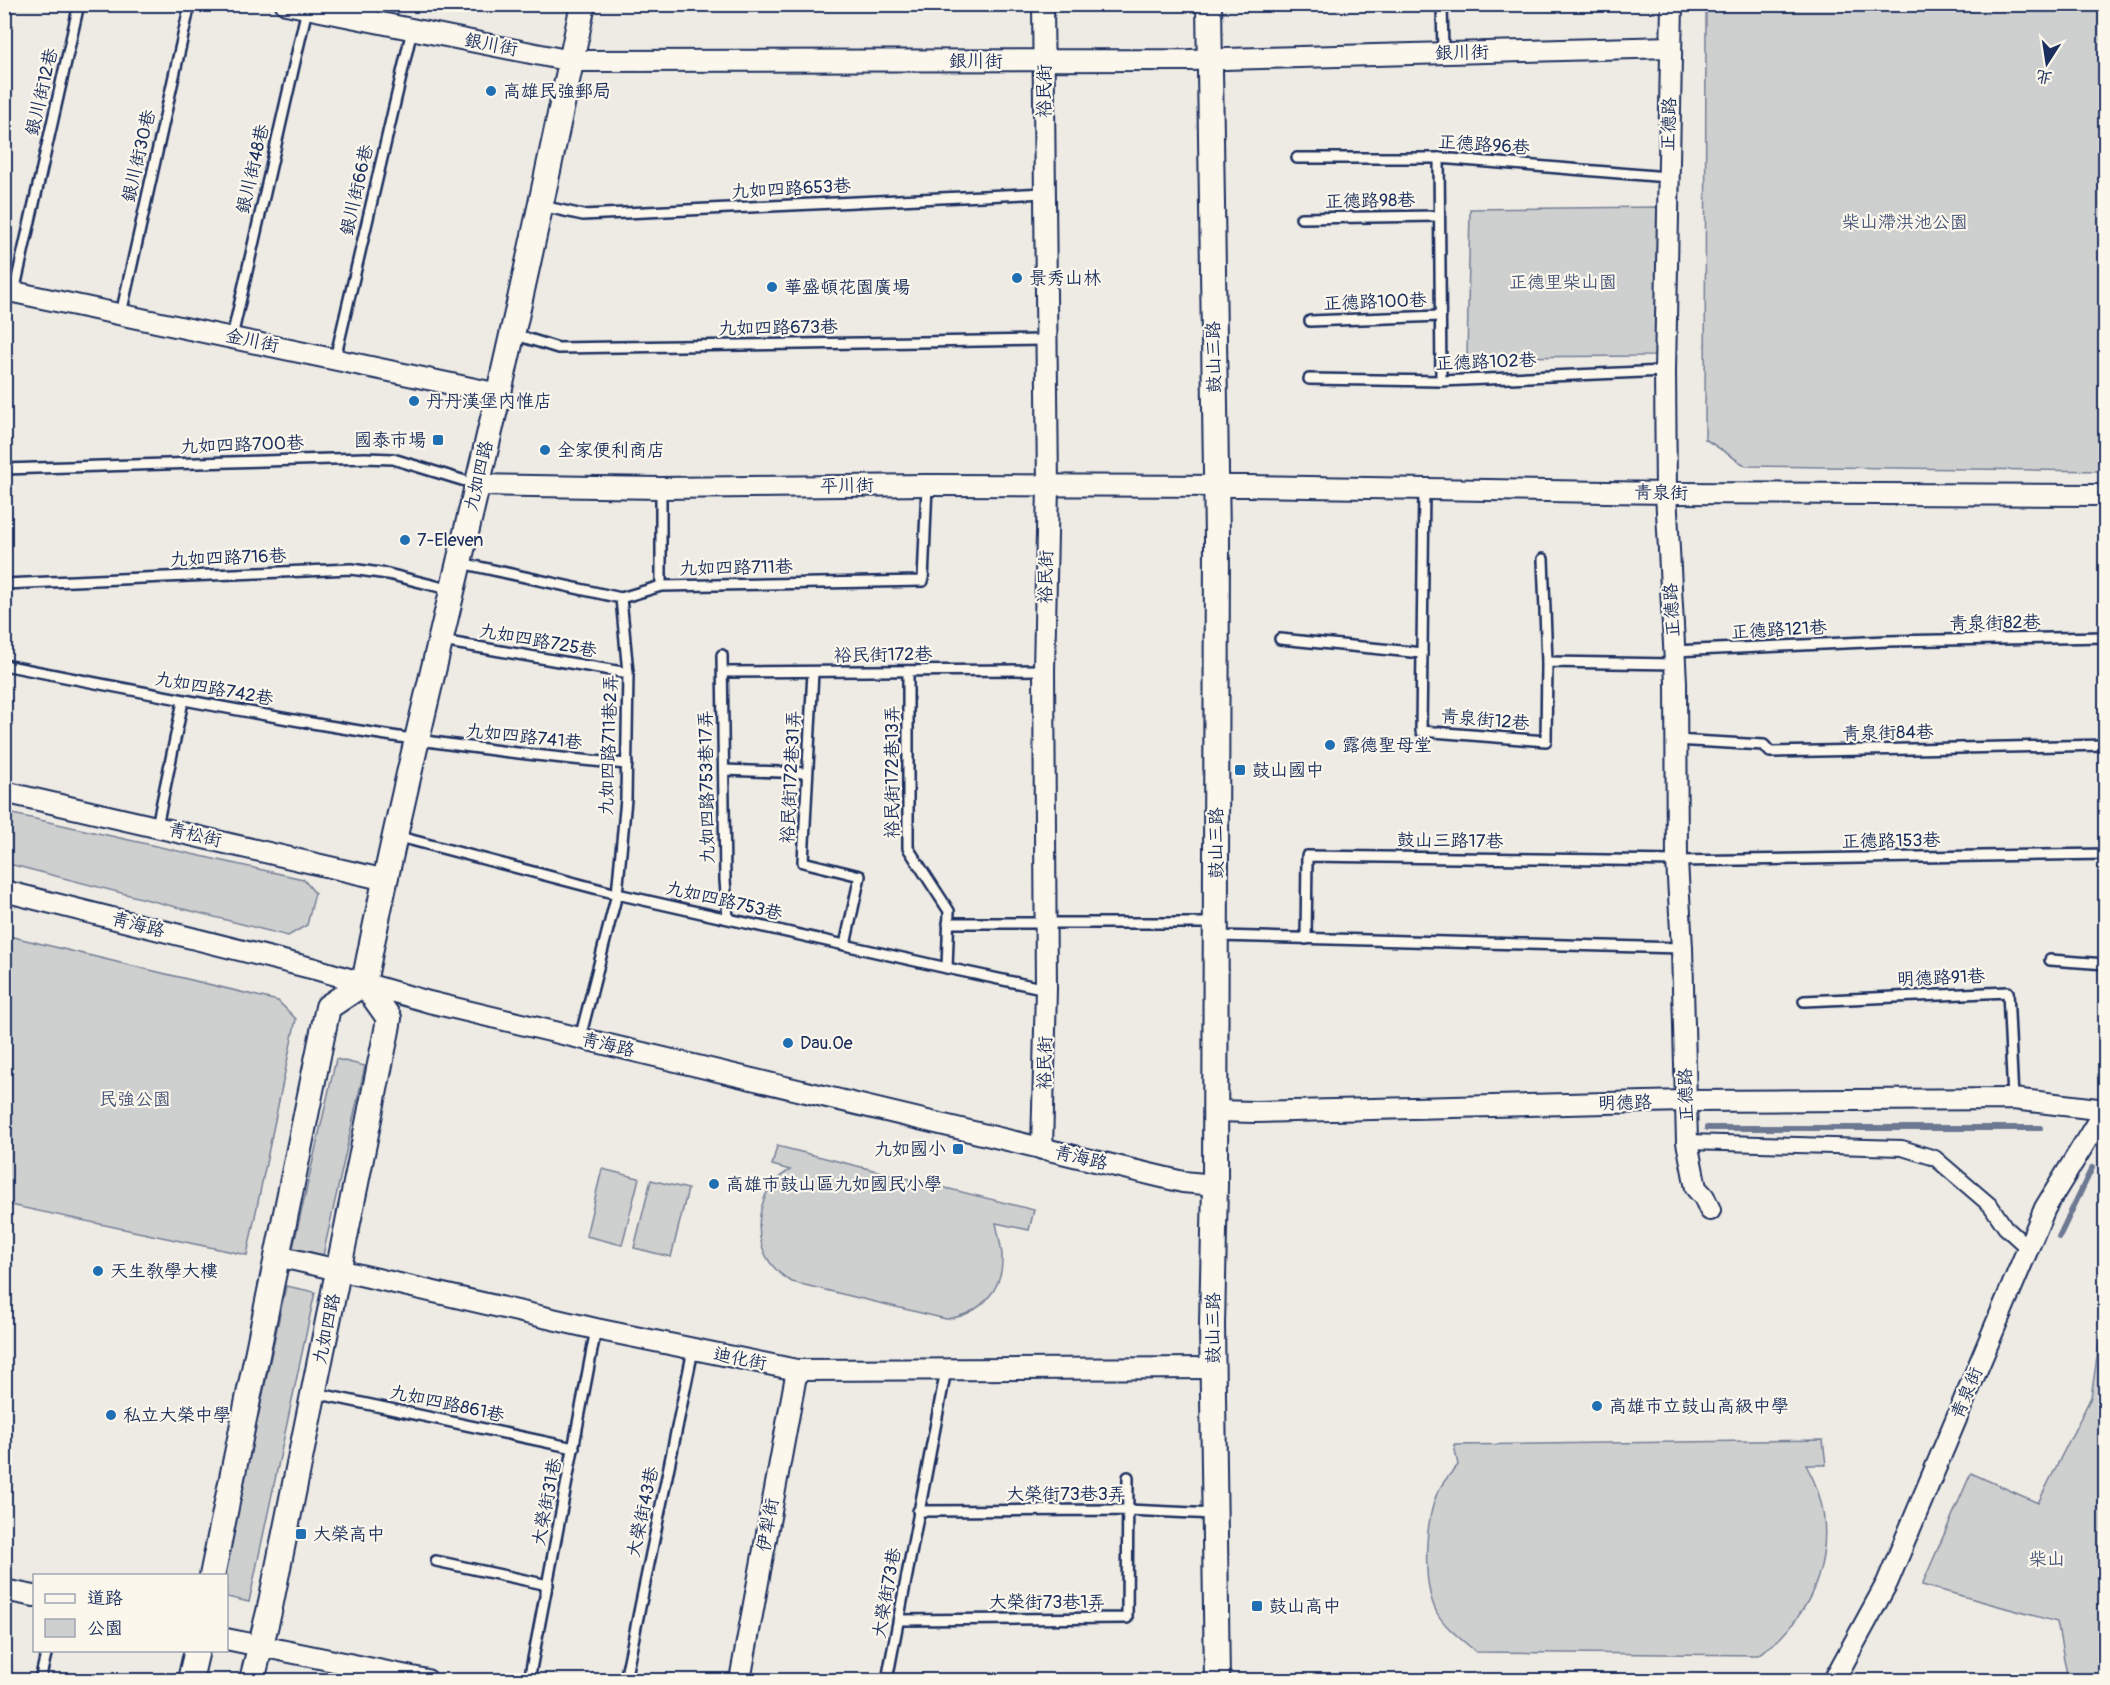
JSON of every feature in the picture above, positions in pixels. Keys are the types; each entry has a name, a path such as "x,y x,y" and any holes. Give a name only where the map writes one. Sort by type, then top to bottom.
{"street":[{"name":"銀川街","path":"286,4 571,61 1210,59 1671,47"},
{"name":"九如四路","path":"252,1680 261,1646 389,1018 364,983 458,562 499,394 583,4"},
{"name":"裕民街","path":"1042,1149 1047,988 1044,670 1048,487 1043,4"},
{"name":"鼓山三路","path":"1209,4 1216,486 1213,1368 1217,1680"},
{"name":"正德路","path":"1672,4 1665,371 1666,493 1675,658 1677,861 1682,948 1687,1142 1696,1188 1704,1197 1710,1210"},
{"name":"金川街","path":"9,291 499,394"},
{"name":"平川街","path":"478,485 662,488 927,485 1216,486"},
{"name":"青泉街","path":"1216,486 1666,493 2106,495"},
{"name":"青松街","path":"4,792 386,880"},
{"name":"青海路","path":"4,891 419,999 1183,1182 1215,1185"},
{"path":"212,1574 328,1007 364,983"},
{"name":"明德路","path":"1215,1111 1255,1112 1685,1101 2013,1100 2105,1109"},
{"name":"青泉街","path":"1834,1680 1887,1583 2045,1208 2105,1109"},
{"path":"1687,1142 1902,1148 1935,1158 1991,1206 2005,1227 2028,1248"},
{"name":"迪化街","path":"277,1256 596,1329 797,1370 1213,1368"},
{"name":"伊犁街","path":"740,1680 797,1370"},
{"path":"4,1590 33,1596"},
{"path":"228,1639 261,1646 345,1672 425,1680"},
{"path":"190,1680 197,1652"}],"lane":[{"name":"銀川街12巷","path":"9,291 79,4"},
{"name":"銀川街30巷","path":"121,314 190,4"},
{"path":"1442,4 1443,53"},
{"name":"銀川街48巷","path":"232,337 307,9"},
{"name":"銀川街66巷","path":"334,358 412,30"},
{"name":"正德路96巷","path":"1297,158 1438,158 1667,177"},
{"path":"1438,158 1441,381"},
{"name":"九如四路653巷","path":"540,205 583,215 1045,193"},
{"name":"正德路98巷","path":"1301,218 1439,216"},
{"name":"正德路100巷","path":"1310,321 1440,316"},
{"name":"九如四路673巷","path":"512,334 558,348 1046,340"},
{"name":"正德路102巷","path":"1309,379 1441,381 1665,371"},
{"name":"九如四路700巷","path":"4,469 365,458 393,459 478,485"},
{"name":"九如四路711巷","path":"621,598 661,585 923,581 927,485"},
{"path":"661,585 662,488"},
{"name":"青泉街12巷","path":"1424,489 1421,731 1546,741 1547,662"},
{"path":"1543,560 1547,662 1675,658"},
{"path":"458,562 621,598"},
{"name":"九如四路716巷","path":"4,584 351,569 388,574 452,590"},
{"name":"九如四路711巷2弄","path":"580,1038 617,894 626,799 628,673 621,598"},
{"name":"青泉街82巷","path":"1886,641 2106,637"},
{"path":"1280,639 1422,653"},
{"name":"九如四路725巷","path":"441,641 628,673"},
{"name":"正德路121巷","path":"1675,658 1886,641"},
{"name":"九如四路753巷17弄","path":"722,656 725,880 728,918"},
{"name":"九如四路742巷","path":"4,665 183,701 418,741"},
{"name":"裕民街172巷","path":"723,672 1044,670"},
{"name":"裕民街172巷13弄","path":"908,671 908,848 949,910 947,968"},
{"name":"裕民街172巷31弄","path":"813,672 803,862 860,876 845,945"},
{"path":"157,826 183,701"},
{"name":"青泉街84巷","path":"1675,740 1764,745 1770,752 2106,746"},
{"name":"九如四路741巷","path":"418,741 539,757 627,764"},
{"path":"724,770 807,773"},
{"name":"九如四路753巷","path":"396,836 617,894 947,968 1047,988"},
{"name":"正德路153巷","path":"1677,861 2106,854"},
{"name":"鼓山三路17巷","path":"1306,939 1307,856 1677,861"},
{"path":"948,923 1215,929 1306,939 1682,948"},
{"path":"2050,960 2106,964"},
{"name":"明德路91巷","path":"1804,1001 2008,992 2013,1100"},
{"name":"大榮街31巷","path":"529,1680 596,1329"},
{"name":"大榮街43巷","path":"625,1680 693,1350"},
{"name":"大榮街73巷","path":"887,1680 946,1370"},
{"name":"九如四路861巷","path":"313,1393 574,1448"},
{"name":"大榮街73巷1弄","path":"899,1620 1126,1618 1128,1477"},
{"name":"大榮街73巷3弄","path":"918,1512 1128,1510 1215,1514"},
{"path":"436,1561 548,1585"},
{"path":"40,1680 47,1652"}],"green space":[{"name":"柴山滯洪池公園","path":"1706,5 2105,5 2105,471 1746,466 1705,439"},
{"name":"正德里柴山園","path":"1659,207 1657,356 1467,357 1470,209"},
{"path":"4,812 303,879 315,893 307,925 288,936 5,863"},
{"name":"民強公園","path":"5,935 278,1001 296,1019 247,1255 5,1204"},
{"path":"336,1059 365,1066 323,1255 293,1248"},
{"path":"777,1146 1034,1210 1029,1230 996,1223 1002,1255 999,1279 988,1299 958,1317 946,1319 792,1282 770,1262 760,1236 759,1226 763,1201 775,1181 790,1170 772,1165"},
{"path":"602,1169 639,1178 622,1245 586,1236"},
{"path":"651,1180 688,1189 671,1257 634,1248"},
{"path":"286,1286 315,1292 249,1602 228,1597 228,1574 224,1574"},
{"name":"柴山","path":"2103,1318 2106,1319 2105,1680 2068,1680 2057,1622 1922,1585 1971,1473 2038,1503 2091,1397"},
{"path":"1823,1440 1826,1465 1806,1465 1816,1487 1825,1533 1818,1578 1809,1599 1796,1619 1780,1638 1758,1655 1476,1652 1450,1629 1437,1613 1429,1587 1427,1540 1437,1494 1458,1465 1454,1445"}],"waterway":[{"path":"1707,1128 2040,1128"},
{"path":"2059,1237 2092,1168"}],"place":[{"name":"高雄民強郵局","path":"491,91"},
{"name":"景秀山林","path":"1017,278"},
{"name":"華盛頓花園廣場","path":"772,287"},
{"name":"丹丹漢堡內惟店","path":"414,401"},
{"name":"國泰市場","path":"438,440"},
{"name":"全家便利商店","path":"545,450"},
{"name":"7-Eleven","path":"405,540"},
{"name":"露德聖母堂","path":"1330,745"},
{"name":"鼓山國中","path":"1240,770"},
{"name":"Dau.Oe","path":"788,1043"},
{"name":"九如國小","path":"958,1149"},
{"name":"高雄市鼓山區九如國民小學","path":"714,1184"},
{"name":"天生教學大樓","path":"98,1271"},
{"name":"高雄市立鼓山高級中學","path":"1597,1406"},
{"name":"私立大榮中學","path":"111,1415"},
{"name":"大榮高中","path":"301,1534"},
{"name":"鼓山高中","path":"1257,1606"}]}
